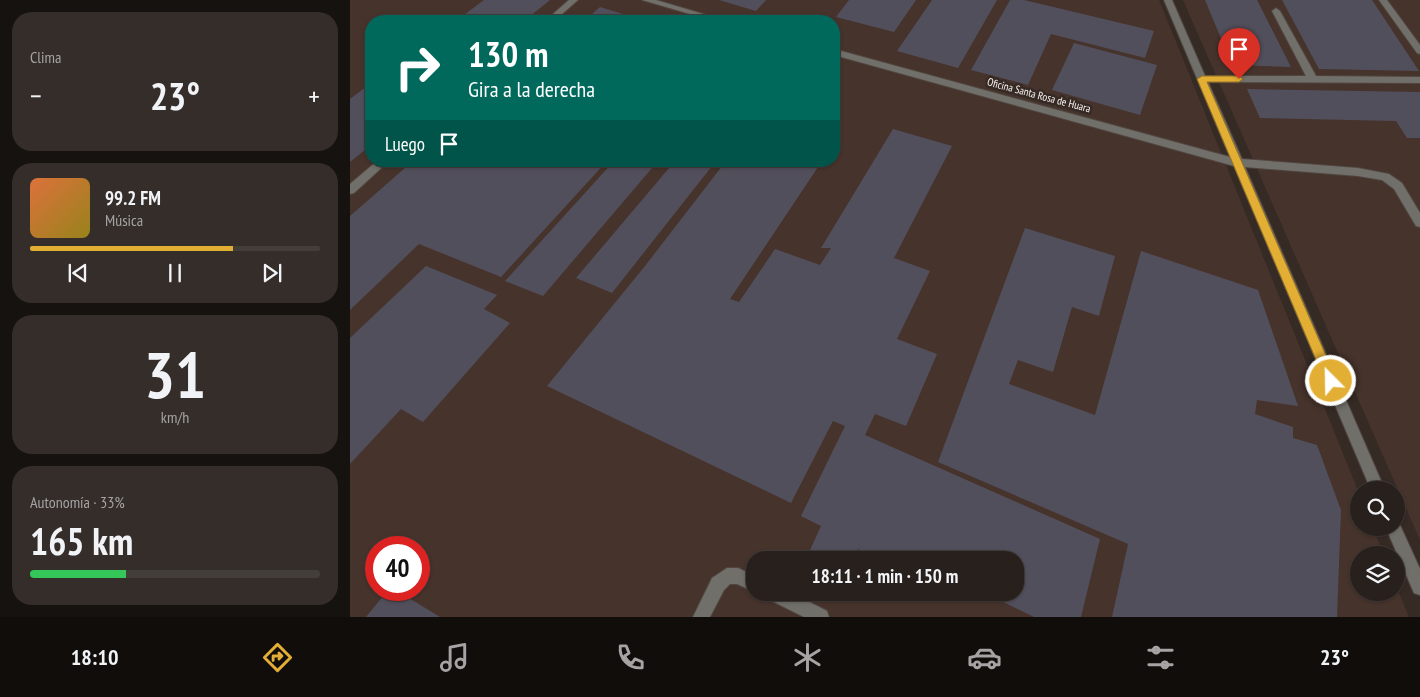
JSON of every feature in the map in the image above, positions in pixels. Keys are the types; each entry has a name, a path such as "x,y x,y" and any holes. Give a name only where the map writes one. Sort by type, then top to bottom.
{"street":[{"path":"556,15 574,0"},
{"path":"646,0 701,15"},
{"path":"1168,0 1374,481"},
{"path":"1383,0 1420,51"},
{"path":"1276,11 1313,80"},
{"name":"Oficina Santa Rosa de Huara","path":"840,54 1237,163 1358,172 1385,177 1398,186 1420,224"},
{"path":"1202,79 1420,80"},
{"path":"350,190 377,167"},
{"path":"1398,536 1420,587"},
{"path":"701,617 718,584 727,576 738,576 746,580"},
{"path":"790,601 821,617"}],"shaded area":[{"path":"350,0 1159,0 1354,481 1350,481 1350,536 1376,536 1380,546 1350,546 1350,601 1402,601 1409,617 350,617"},
{"path":"1183,0 1420,0 1420,540 1405,506 1405,481 1394,481"}],"building":[{"path":"484,0 550,0 531,15 464,15"},
{"path":"719,0 766,0 756,11"},
{"path":"849,0 916,0 894,32 840,18 840,15 838,15"},
{"path":"932,0 997,0 958,68 897,51"},
{"path":"1010,0 1024,0 1154,31 1145,58 1051,34 1028,85 971,70"},
{"path":"1205,0 1257,0 1291,67 1232,65"},
{"path":"1282,0 1372,0 1419,71 1319,69"},
{"path":"600,7 626,15 591,15"},
{"path":"1074,43 1157,65 1140,115 1052,90"},
{"path":"365,88 365,150 350,162 350,99"},
{"path":"1247,89 1420,92 1420,138 1407,138 1396,121 1260,118"},
{"path":"893,129 952,146 894,258 930,271 897,339 937,354 906,426 875,414 865,435 1100,539 1081,617 1034,617 1001,601 1024,601 1024,551 810,550 821,526 801,516 845,426 833,421 791,503 547,386 645,266 721,167 818,167 730,299 739,302 775,249 820,265 831,248 821,248"},
{"path":"406,167 602,167 501,277 419,244 350,310 350,216"},
{"path":"609,167 653,167 543,296 505,281"},
{"path":"670,167 711,167 612,293 576,278"},
{"path":"1025,228 1115,256 1099,316 1072,307 1053,372 1018,360 1009,384 1095,415 1141,251 1258,290 1298,406 1257,400 1255,414 1293,427 1293,438 1317,445 1341,510 1337,617 1112,617 1128,544 938,462"},
{"path":"426,266 497,295 484,309 510,323 423,422 401,409 350,464 350,338"},
{"path":"379,601 414,601 440,617 366,617"}],"route":[{"path":"1239,79 1202,79 1331,381"}]}
